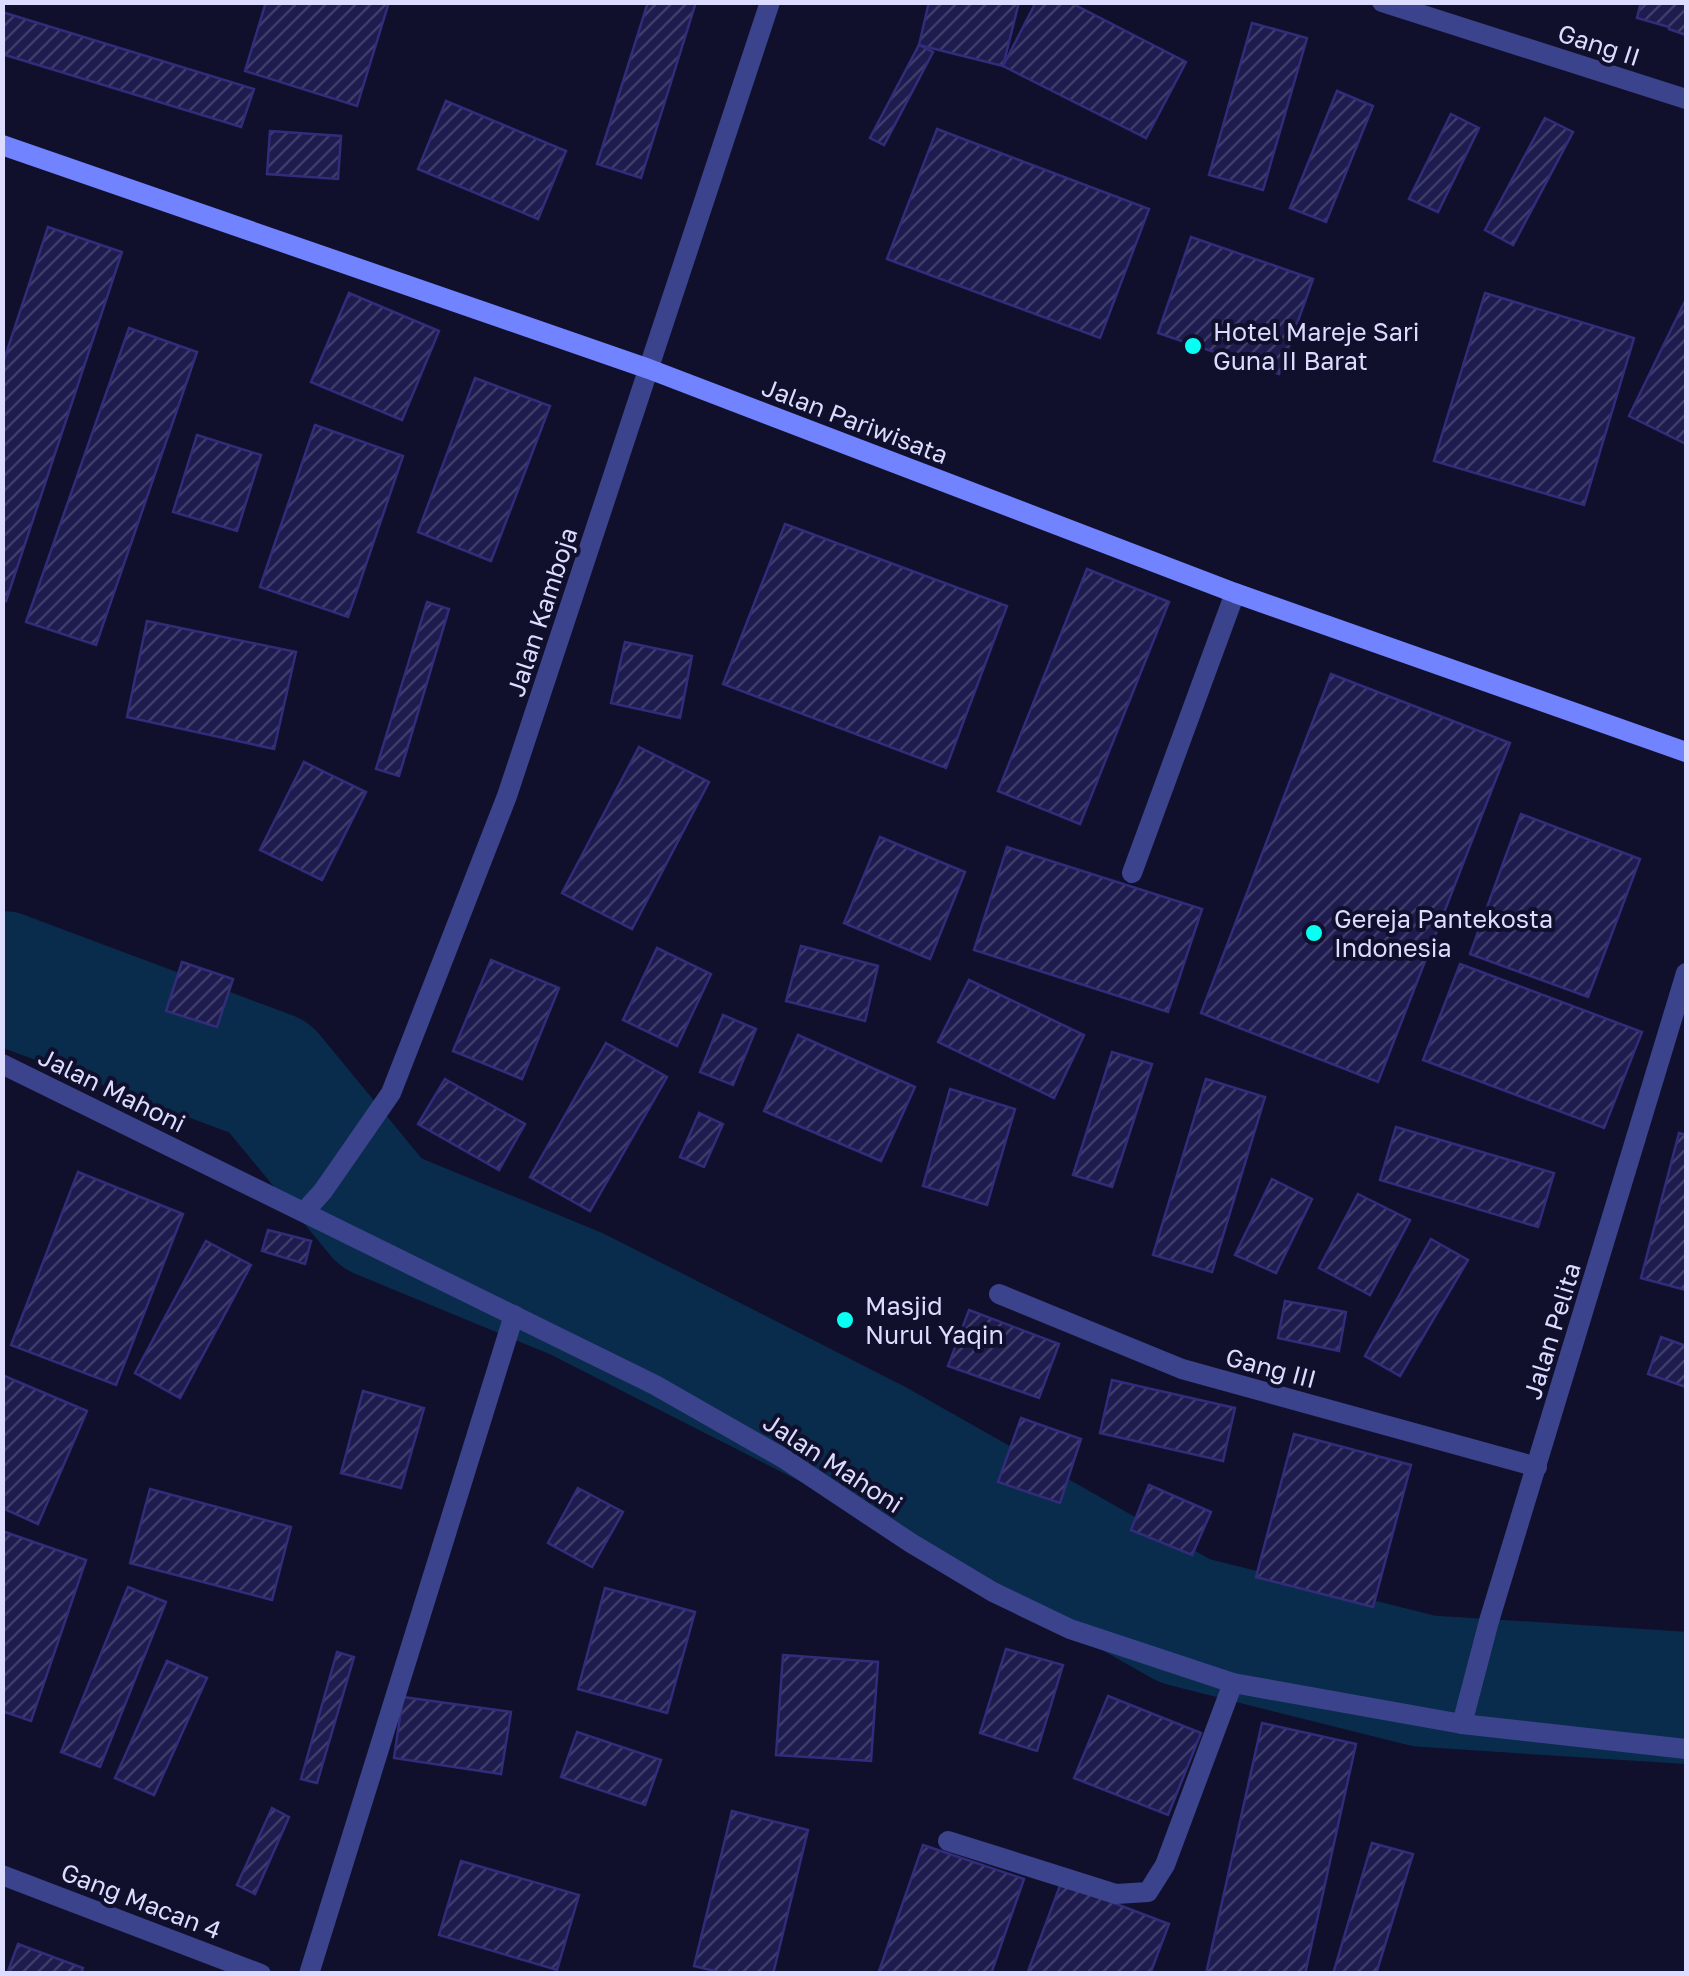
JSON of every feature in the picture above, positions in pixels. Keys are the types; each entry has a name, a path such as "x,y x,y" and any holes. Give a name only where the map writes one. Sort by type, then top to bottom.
{"street":[{"name":"Jalan Kamboja","path":"305,1212 324,1191 391,1093 506,796 770,2"},
{"name":"Gang II","path":"1382,2 1686,99"},
{"name":"Jalan Pariwisata","path":"2,145 649,369 1235,593 1686,752"},
{"path":"1132,873 1235,593"},
{"name":"Jalan Pelita","path":"1462,1724 1488,1621 1686,973"},
{"name":"Jalan Mahoni","path":"2,1064 655,1385 783,1458 992,1592 1070,1629 1233,1683 1462,1724 1686,1749"},
{"name":"Gang III","path":"999,1294 1182,1369 1537,1467"},
{"path":"309,1974 514,1315"},
{"path":"948,1841 1116,1894 1148,1892 1166,1865 1233,1683"},
{"name":"Gang Macan 4","path":"2,1874 261,1974"}],"building":[{"path":"266,2 389,2 357,106 245,71"},
{"path":"648,2 696,2 641,178 597,164"},
{"path":"929,2 1019,2 1003,66 919,45"},
{"path":"1036,2 1069,2 1186,62 1146,138 1003,66"},
{"path":"1641,2 1686,2 1686,35 1637,18"},
{"path":"2,12 254,89 241,127 2,54"},
{"path":"1252,23 1307,38 1263,190 1209,175"},
{"path":"919,45 933,52 884,145 870,138"},
{"path":"1337,91 1373,106 1326,222 1290,208"},
{"path":"446,101 566,151 538,219 418,169"},
{"path":"1451,114 1479,128 1438,212 1409,199"},
{"path":"1545,118 1573,132 1513,245 1485,230"},
{"path":"937,129 1149,209 1100,338 887,259"},
{"path":"270,131 341,136 338,179 267,174"},
{"path":"48,227 122,252 6,601 2,600 2,366"},
{"path":"1191,237 1313,279 1279,374 1158,333"},
{"path":"349,293 439,331 402,420 311,382"},
{"path":"1485,293 1634,338 1584,505 1434,461"},
{"path":"1686,299 1686,444 1629,416"},
{"path":"129,328 197,352 96,645 26,622"},
{"path":"475,378 550,406 491,561 418,532"},
{"path":"315,425 403,456 348,617 260,587"},
{"path":"197,435 261,455 237,531 173,512"},
{"path":"785,524 1007,606 946,768 723,684"},
{"path":"1087,569 1169,602 1080,824 998,791"},
{"path":"427,602 449,609 399,776 376,769"},
{"path":"147,621 296,652 274,749 127,717"},
{"path":"625,642 692,656 680,718 611,703"},
{"path":"1331,674 1510,743 1378,1082 1201,1013"},
{"path":"639,747 709,782 632,929 562,893"},
{"path":"304,762 366,792 322,880 260,850"},
{"path":"1521,814 1640,859 1588,997 1470,954"},
{"path":"880,837 965,872 930,959 844,923"},
{"path":"1007,847 1202,909 1168,1012 974,950"},
{"path":"801,946 878,966 865,1021 786,1001"},
{"path":"657,948 711,974 677,1046 623,1020"},
{"path":"491,960 559,988 522,1079 453,1051"},
{"path":"182,962 233,979 217,1027 166,1011"},
{"path":"1460,964 1642,1032 1604,1128 1423,1060"},
{"path":"969,980 1084,1035 1054,1098 938,1042"},
{"path":"723,1015 756,1029 733,1085 700,1072"},
{"path":"798,1035 915,1087 881,1161 764,1111"},
{"path":"606,1043 667,1077 590,1211 530,1177"},
{"path":"1112,1052 1152,1064 1112,1187 1073,1175"},
{"path":"445,1079 525,1124 499,1170 418,1124"},
{"path":"1206,1079 1265,1097 1212,1272 1153,1255"},
{"path":"950,1089 1015,1109 987,1205 923,1186"},
{"path":"699,1113 723,1124 704,1167 680,1157"},
{"path":"1396,1127 1554,1173 1538,1227 1380,1180"},
{"path":"1679,1133 1686,1135 1686,1290 1641,1278"},
{"path":"78,1172 183,1214 116,1385 11,1345"},
{"path":"1272,1179 1312,1199 1276,1273 1235,1255"},
{"path":"1358,1194 1410,1220 1370,1295 1319,1268"},
{"path":"268,1230 311,1241 305,1264 262,1251"},
{"path":"1431,1239 1468,1260 1400,1376 1365,1356"},
{"path":"206,1241 251,1265 180,1398 135,1373"},
{"path":"1285,1301 1346,1312 1339,1351 1278,1338"},
{"path":"969,1310 1059,1344 1039,1398 948,1366"},
{"path":"1661,1337 1686,1346 1686,1387 1648,1374"},
{"path":"2,1375 87,1411 38,1524 2,1508"},
{"path":"1112,1380 1235,1408 1223,1461 1100,1433"},
{"path":"363,1391 424,1408 401,1488 341,1473"},
{"path":"1021,1418 1081,1439 1060,1503 998,1482"},
{"path":"1294,1434 1411,1465 1373,1607 1256,1577"},
{"path":"1149,1485 1211,1512 1192,1555 1131,1530"},
{"path":"578,1488 623,1512 592,1567 548,1543"},
{"path":"150,1489 291,1527 272,1600 130,1563"},
{"path":"2,1531 86,1560 31,1721 2,1711"},
{"path":"128,1587 166,1602 100,1767 61,1752"},
{"path":"605,1588 695,1612 667,1713 578,1689"},
{"path":"1006,1649 1063,1665 1037,1751 980,1733"},
{"path":"337,1652 354,1657 317,1783 301,1779"},
{"path":"783,1655 878,1662 871,1761 776,1755"},
{"path":"167,1661 207,1678 154,1795 115,1778"},
{"path":"1108,1696 1201,1733 1168,1815 1074,1778"},
{"path":"403,1697 511,1712 501,1774 394,1758"},
{"path":"1262,1723 1356,1744 1305,1974 1206,1974"},
{"path":"577,1732 661,1760 645,1805 561,1777"},
{"path":"272,1808 289,1817 255,1894 237,1885"},
{"path":"732,1811 808,1830 773,1974 727,1974 694,1966"},
{"path":"1372,1843 1413,1854 1376,1974 1333,1974"},
{"path":"923,1845 1024,1879 991,1974 878,1974"},
{"path":"461,1861 579,1895 557,1970 439,1935"},
{"path":"1061,1883 1169,1924 1150,1974 1027,1974"},
{"path":"18,1944 83,1968 81,1974 7,1974"}],"waterway":[{"path":"2,977 269,1077 381,1213 577,1294 874,1445 1185,1621 1424,1681 1686,1698"}],"place":[{"name":"Hotel Mareje Sari Guna II Barat","path":"1193,346"},
{"name":"Gereja Pantekosta Indonesia","path":"1314,933"},
{"name":"Masjid Nurul Yaqin","path":"845,1320"}]}
